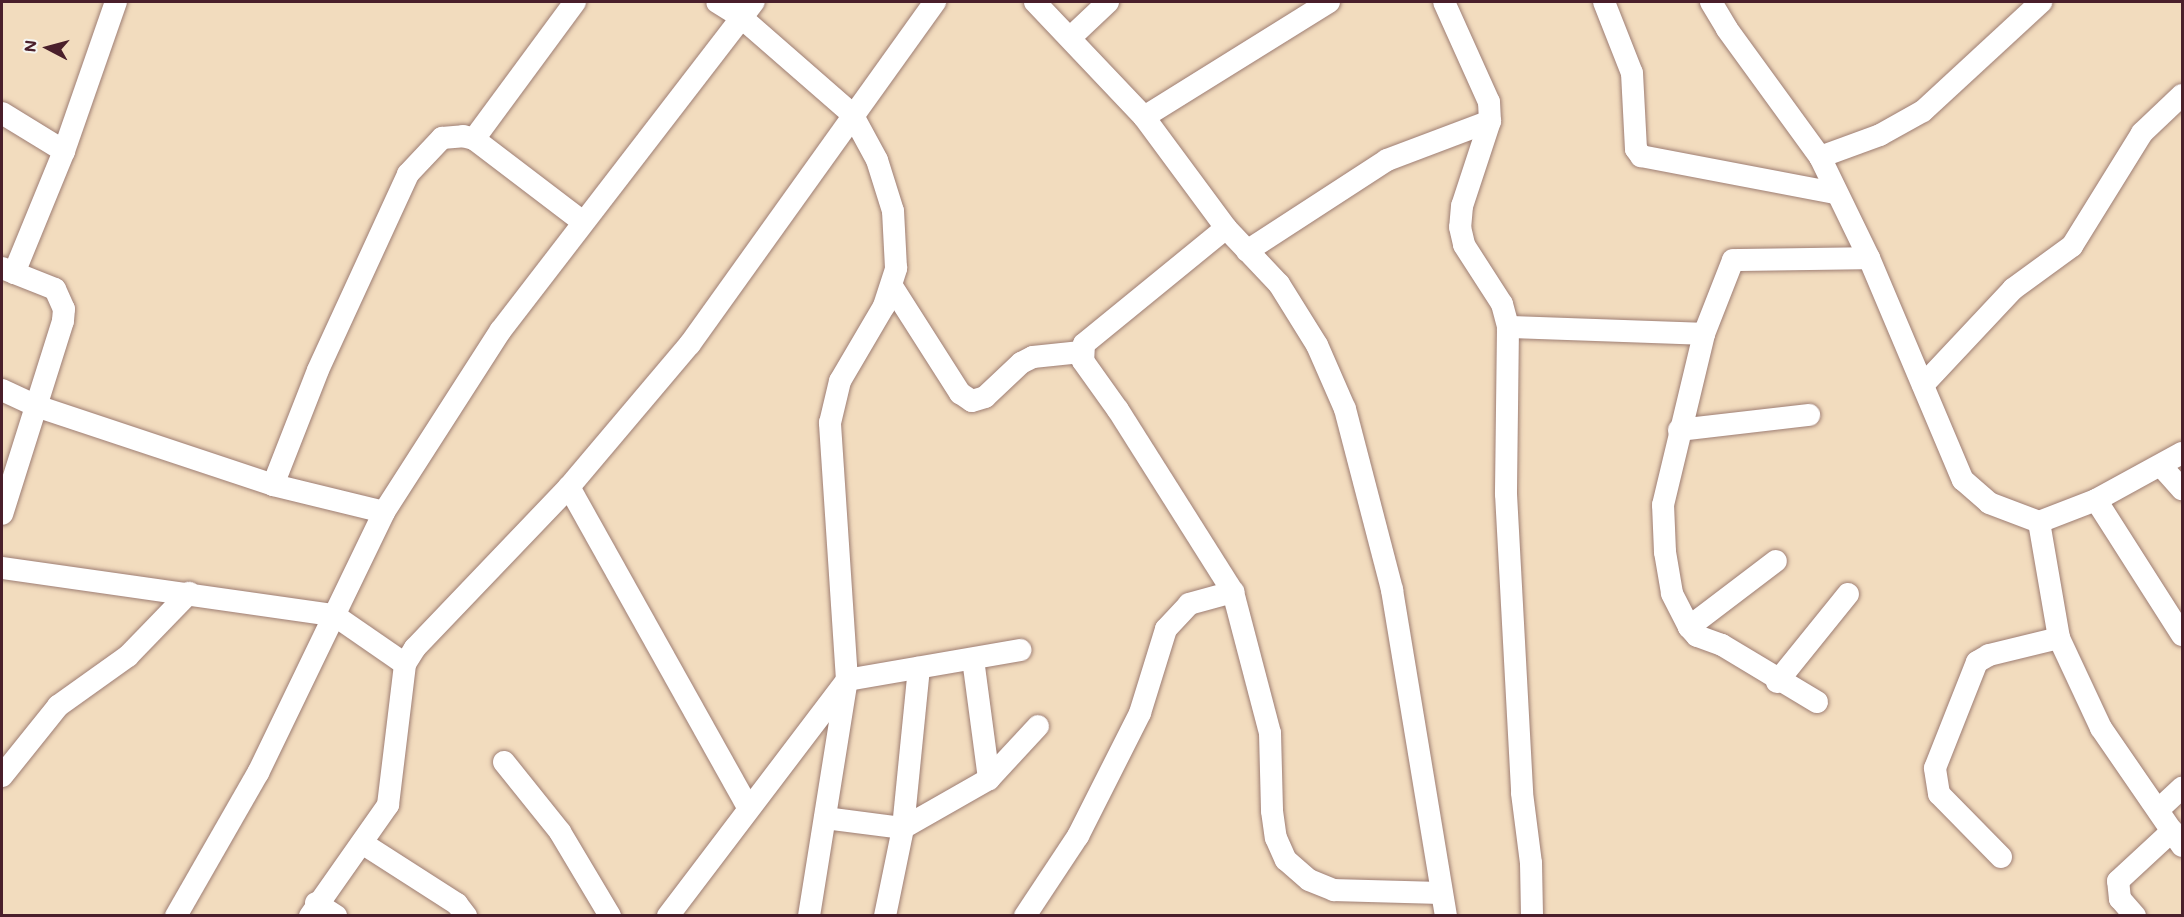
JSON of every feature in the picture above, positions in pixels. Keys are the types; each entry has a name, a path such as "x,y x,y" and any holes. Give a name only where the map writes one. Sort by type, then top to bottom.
{"street":[{"path":"2,514 63,321 64,309 55,289 8,271 64,151 116,2"},
{"path":"474,139 575,2"},
{"path":"717,2 747,9 852,114 877,160 892,211 896,268 893,288 840,381 830,423 847,680 808,915"},
{"path":"336,915 313,909 388,805 393,786 405,664 415,648 569,487 690,344 852,114 935,2"},
{"path":"1035,2 1071,37 1144,117 1226,228 1279,284 1317,345 1345,409 1392,591 1439,893 1446,915"},
{"path":"1071,37 1108,2"},
{"path":"1144,117 1329,2"},
{"path":"1444,2 1489,102 1490,121 1462,206 1460,227 1464,245 1502,304 1508,327 1506,494 1522,793 1531,863 1532,915"},
{"path":"1604,2 1632,73 1636,149 1641,156 1835,193"},
{"path":"1712,2 1727,29 1821,157 1835,193 1869,258 1963,480 1975,494 2013,514 2039,522 2096,500 2162,467 2182,453"},
{"path":"1821,157 1880,135 1923,111 2041,2"},
{"path":"176,915 258,773 384,512 501,330 747,9"},
{"path":"1923,385 2013,289 2076,241 2142,133 2182,95"},
{"path":"2,114 64,151"},
{"path":"1248,251 1387,160 1490,121"},
{"path":"273,484 318,370 408,174 442,138 453,135 474,139 583,222"},
{"path":"1226,228 1084,344 1081,352 1083,361 1118,410 1233,592 1270,733 1272,811 1276,838 1286,860 1309,880 1334,890 1439,893"},
{"path":"1817,702 1777,682 1722,645 1697,636 1689,627 1672,593 1665,552 1663,505 1679,430 1704,334 1728,269 1738,258 1869,258"},
{"path":"893,288 960,393 972,401 985,397 1021,363 1033,357 1081,352"},
{"path":"1508,327 1704,334"},
{"path":"2,390 36,405 273,484 384,512"},
{"path":"1679,430 1809,415"},
{"path":"2162,467 2182,489"},
{"path":"569,487 748,807"},
{"path":"2096,500 2182,635"},
{"path":"2039,522 2059,638 2101,728 2177,839 2118,881 2120,899 2135,915"},
{"path":"1689,627 1776,561"},
{"path":"2,568 334,615 405,664"},
{"path":"1025,915 1078,836 1140,713 1166,629 1189,604 1233,592"},
{"path":"2,776 58,706 128,656 189,593"},
{"path":"1777,682 1848,594"},
{"path":"2001,857 1939,794 1935,768 1977,662 1989,655 2059,638"},
{"path":"668,915 748,807 847,680 1020,650"},
{"path":"973,658 989,778"},
{"path":"885,915 903,828 919,668"},
{"path":"825,818 903,828 989,778 1038,726"},
{"path":"504,762 560,832 610,915"},
{"path":"2158,810 2182,788"},
{"path":"362,843 457,904 466,915"}]}
